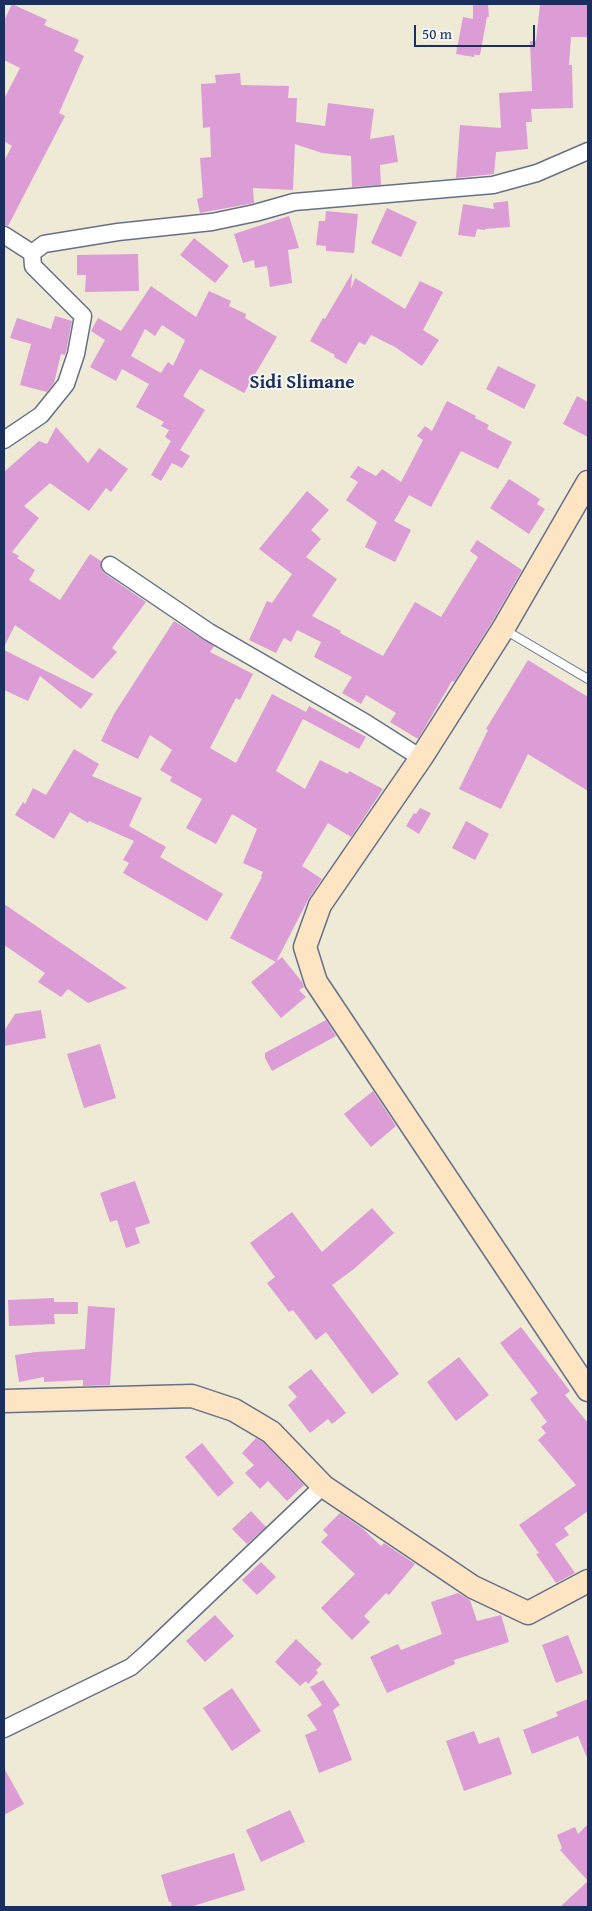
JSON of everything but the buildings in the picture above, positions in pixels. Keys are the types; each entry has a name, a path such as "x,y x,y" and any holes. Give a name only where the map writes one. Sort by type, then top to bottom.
{"main road":[{"path":"588,482 503,629 420,758 320,905 305,946 316,982 588,1390"},
{"path":"4,1401 192,1396 234,1410 271,1432 323,1486 473,1587 528,1613 588,1581"}],"street":[{"path":"32,253 44,244 118,232 212,222 294,202 493,185 537,173 588,151"},
{"path":"4,235 32,253"},
{"path":"4,440 41,415 66,384 76,354 83,316 33,266 32,253"},
{"path":"110,565 209,632 366,724 420,758"},
{"path":"4,1729 131,1666 323,1486"}],"lane":[{"path":"503,629 588,679"}],"district":[{"name":"Sidi Slimane","path":"302,383"}]}
